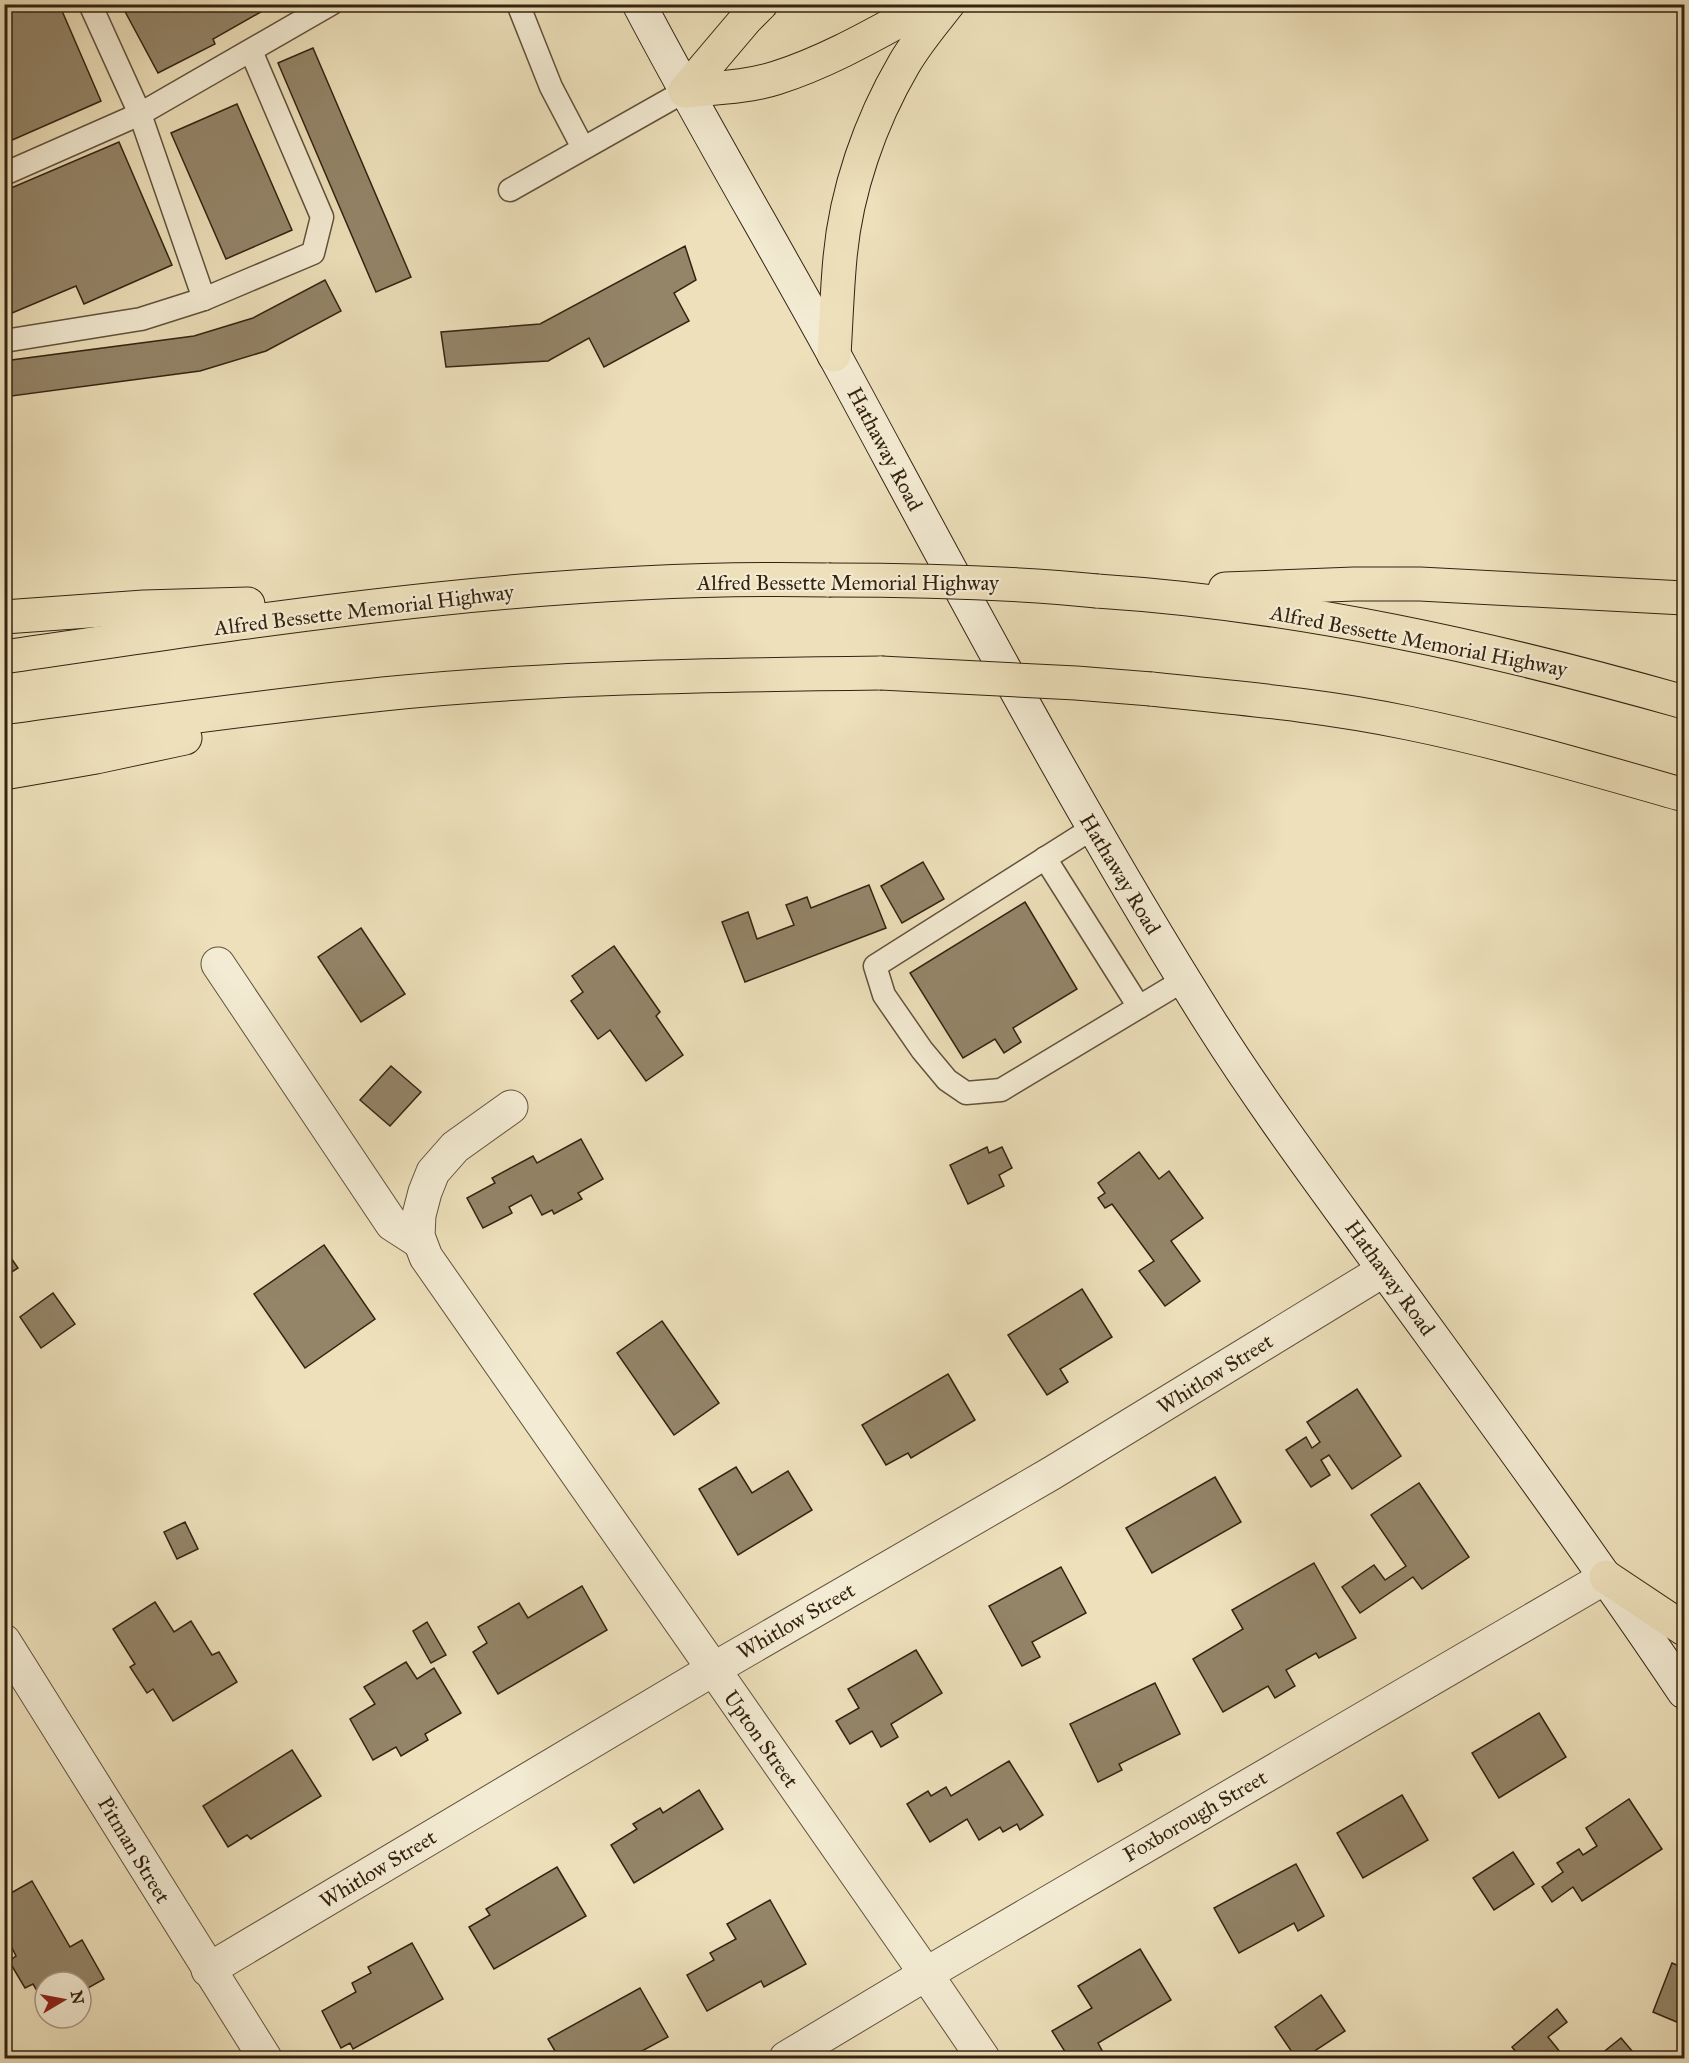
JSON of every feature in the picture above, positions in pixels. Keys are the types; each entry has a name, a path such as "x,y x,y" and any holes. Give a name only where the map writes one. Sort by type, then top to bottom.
{"highway":[{"path":"685,91 761,4"},
{"path":"685,91 774,79 809,66 930,4"},
{"path":"834,355 840,257 848,209 861,159 881,110 905,63 948,4"},
{"name":"Alfred Bessette Memorial Highway","path":"4,657 417,601 523,591 711,580 917,580 1030,584 1250,607 1368,626 1596,677 1684,702"},
{"path":"1142,594 1354,584 1486,587 1684,598"},
{"path":"4,617 144,607 417,601"},
{"path":"4,742 357,697 487,686 769,674 881,673 1151,689 1323,709 1406,723 1524,749 1684,795"},
{"path":"4,773 96,757 357,697"},
{"path":"1606,1577 1684,1629"}],"street":[{"name":"Hathaway Road","path":"639,4 685,91 834,355 1002,666 1093,828 1213,1027 1268,1108 1606,1577 1684,1692"},
{"path":"218,964 392,1224 420,1242"},
{"path":"420,1242 419,1215 424,1192 433,1172 455,1148 511,1107"},
{"name":"Upton Street","path":"420,1242 426,1257 537,1420 983,2058"},
{"name":"Whitlow Street","path":"208,1970 712,1670 1052,1473 1384,1270"},
{"name":"Foxborough Street","path":"786,2058 1606,1577"},
{"name":"Pitman Street","path":"4,1641 265,2058"}],"lane":[{"path":"90,4 140,114 204,299"},
{"path":"4,174 140,114 331,4"},
{"path":"518,4 551,87 583,148"},
{"path":"4,341 141,319 204,299 313,253 322,217 251,51"},
{"path":"510,190 685,91"},
{"path":"1093,828 875,966 884,995 922,1050 947,1080 966,1093 1000,1090 1184,980"},
{"path":"1045,858 1139,1007"}],"building":[{"path":"4,4 59,4 101,101 10,141 4,129"},
{"path":"121,4 173,4 176,12 190,4 275,4 213,39 215,44 158,73"},
{"path":"313,48 411,277 376,292 278,63"},
{"path":"237,104 292,230 226,259 171,133"},
{"path":"119,142 172,265 84,304 76,286 12,313 4,297 4,191"},
{"path":"685,246 696,280 674,293 689,321 604,367 589,338 548,361 446,367 441,332 540,324"},
{"path":"325,280 341,311 266,351 200,371 4,397 4,361 194,336 253,318"},
{"path":"923,862 944,899 902,923 881,886"},
{"path":"869,885 886,928 745,982 722,922 748,912 757,939 794,925 786,905 807,897 811,908"},
{"path":"1025,902 1077,989 1013,1028 1021,1042 1004,1053 995,1039 963,1058 910,973"},
{"path":"361,928 405,994 361,1022 318,957"},
{"path":"614,946 660,1012 656,1016 683,1055 646,1081 610,1030 598,1039 571,1001 583,992 572,976"},
{"path":"391,1066 421,1092 390,1126 360,1100"},
{"path":"581,1139 603,1179 578,1193 582,1199 554,1214 552,1210 542,1215 531,1195 509,1207 512,1213 483,1228 467,1198 495,1183 492,1178 533,1156 537,1163"},
{"path":"987,1147 989,1153 1002,1147 1012,1168 999,1175 1004,1186 968,1204 950,1165"},
{"path":"1139,1152 1159,1179 1169,1171 1203,1218 1171,1241 1200,1281 1165,1306 1139,1271 1154,1261 1112,1204 1105,1208 1098,1198 1105,1193 1098,1183"},
{"path":"324,1245 375,1319 305,1368 254,1294"},
{"path":"4,1248 18,1268 4,1277"},
{"path":"1082,1289 1112,1337 1060,1369 1068,1382 1047,1395 1008,1335"},
{"path":"53,1293 75,1324 41,1348 20,1317"},
{"path":"662,1321 719,1403 674,1435 617,1353"},
{"path":"948,1374 975,1420 911,1458 908,1453 886,1465 862,1425"},
{"path":"1357,1389 1401,1456 1352,1489 1329,1455 1321,1460 1330,1475 1311,1487 1286,1450 1306,1437 1312,1448 1320,1442 1307,1422"},
{"path":"736,1467 752,1493 788,1471 812,1510 738,1555 699,1489"},
{"path":"1215,1477 1241,1522 1152,1573 1126,1528"},
{"path":"1419,1483 1469,1557 1422,1589 1413,1577 1360,1613 1342,1587 1374,1565 1385,1580 1406,1566 1371,1515"},
{"path":"185,1522 198,1549 177,1559 164,1532"},
{"path":"1314,1563 1356,1638 1319,1658 1316,1653 1286,1670 1295,1686 1275,1698 1268,1686 1223,1712 1193,1659 1243,1629 1232,1610"},
{"path":"1061,1567 1086,1613 1032,1642 1040,1657 1022,1666 989,1606"},
{"path":"582,1586 607,1630 498,1694 473,1652 487,1643 478,1627 519,1603 528,1618"},
{"path":"155,1602 174,1632 191,1621 212,1655 219,1652 237,1682 173,1721 153,1689 147,1693 130,1667 135,1664 113,1629"},
{"path":"427,1622 446,1655 431,1663 413,1631"},
{"path":"916,1650 942,1693 891,1724 898,1737 881,1747 872,1731 850,1744 836,1721 859,1708 848,1689"},
{"path":"406,1662 417,1679 434,1668 461,1713 425,1734 428,1740 401,1756 396,1747 373,1760 350,1719 375,1704 364,1687"},
{"path":"1155,1683 1180,1734 1119,1764 1122,1770 1098,1782 1070,1724"},
{"path":"1539,1713 1566,1757 1499,1798 1472,1753"},
{"path":"292,1750 321,1796 251,1839 247,1835 228,1847 203,1806"},
{"path":"1009,1761 1043,1815 1020,1830 1017,1824 1003,1832 1000,1827 979,1840 967,1819 930,1842 907,1804 928,1791 931,1796 946,1787 951,1796"},
{"path":"699,1790 723,1829 634,1883 611,1845 637,1829 633,1824 660,1808 663,1813"},
{"path":"1402,1795 1428,1840 1363,1878 1337,1833"},
{"path":"1629,1799 1662,1849 1582,1901 1573,1887 1552,1902 1542,1887 1563,1872 1557,1863 1579,1849 1583,1855 1597,1846 1586,1828"},
{"path":"1513,1852 1534,1884 1494,1910 1473,1878"},
{"path":"1296,1864 1324,1916 1298,1931 1294,1923 1239,1953 1214,1908"},
{"path":"557,1867 586,1916 494,1969 469,1927 490,1915 486,1909"},
{"path":"32,1881 70,1947 82,1940 104,1979 93,1985 93,1970 33,1970 33,1984 25,1988 9,1961 16,1956 9,1942 4,1944 4,1897"},
{"path":"770,1900 806,1964 764,1987 761,1981 707,2011 687,1975 714,1960 710,1953 736,1939 727,1924"},
{"path":"412,1943 443,1999 353,2049 350,2043 341,2048 322,2011 356,1992 352,1983 371,1973 368,1967"},
{"path":"1140,1949 1171,2000 1098,2043 1104,2054 1097,2058 1069,2058 1052,2031 1092,2008 1078,1986"},
{"path":"1672,1963 1684,1968 1684,2025 1653,2012"},
{"path":"640,1988 668,2037 629,2058 559,2058 548,2039"},
{"path":"1321,1995 1345,2031 1304,2058 1296,2058 1275,2027"},
{"path":"1557,2009 1567,2022 1548,2037 1565,2058 1521,2058 1512,2047"},
{"path":"1621,2038 1638,2058 1596,2058"}]}
